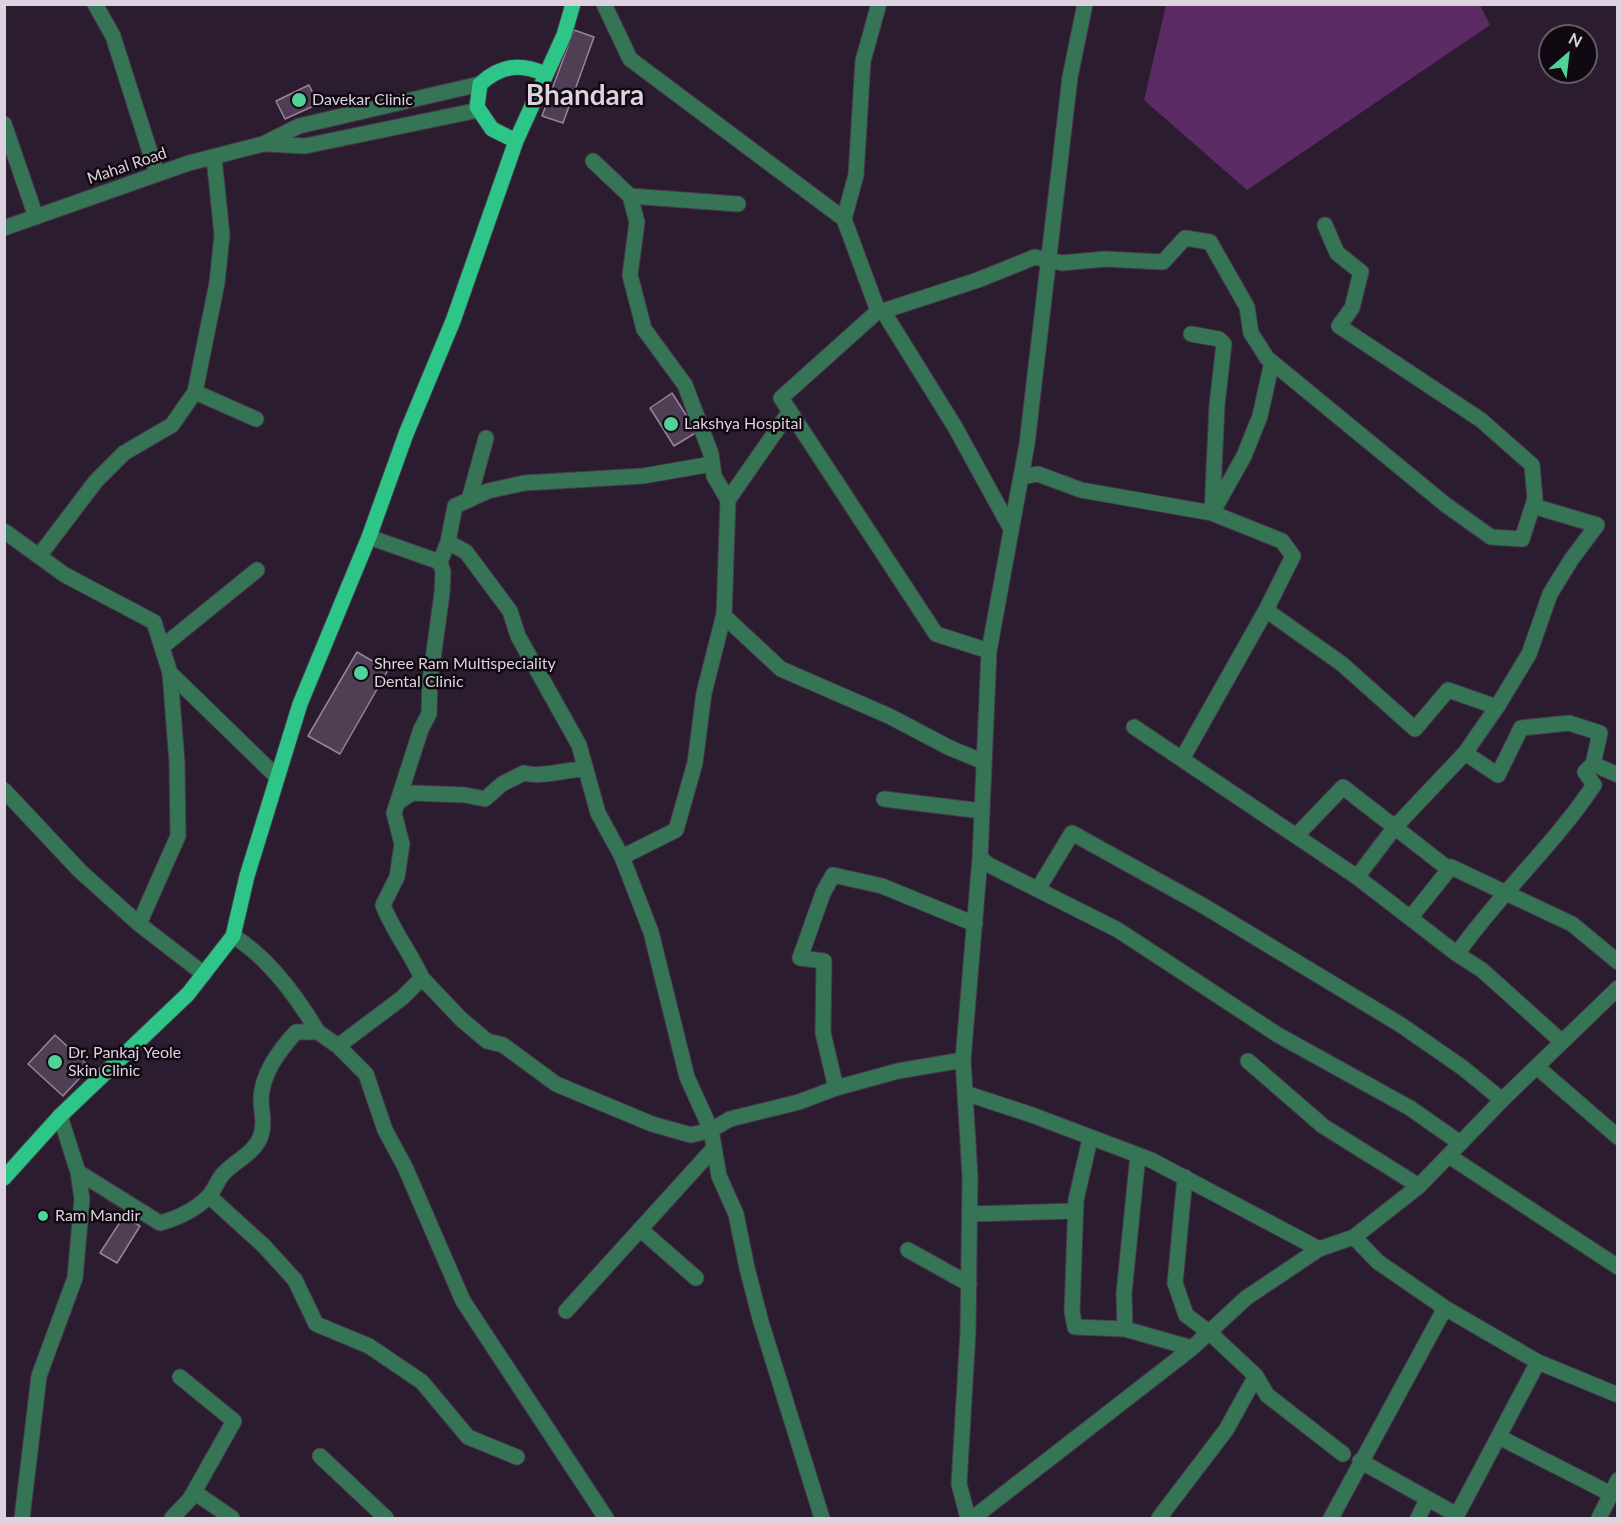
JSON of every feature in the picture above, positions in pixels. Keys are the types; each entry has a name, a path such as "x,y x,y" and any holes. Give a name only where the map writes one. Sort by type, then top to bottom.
{"main road":[{"path":"4,1178 60,1116 188,994 233,936 247,876 300,704 369,537 406,434 453,321 516,141 564,35 573,4"},
{"path":"516,141 492,129 479,110 476,96 480,84 493,72 523,65 545,74"}],"street":[{"path":"95,4 113,36 157,174"},
{"path":"604,4 630,59 844,219 881,311 955,427 1011,529"},
{"path":"968,1518 959,1484 969,1284 970,1214 963,1060 980,858 988,651 1021,477 1050,261 1070,76 1085,4"},
{"path":"844,219 856,175 863,60 878,7"},
{"name":"Mahal Road","path":"4,228 157,174 263,144 299,126 480,84"},
{"name":"Mahal Road","path":"263,144 305,146 479,110"},
{"path":"4,124 36,217"},
{"path":"39,556 96,481 124,453 172,424 195,392 217,283 222,234 214,157"},
{"path":"593,161 630,196 638,222 630,275 634,298 644,329 685,385 711,454 714,476 728,500 724,614 704,693 695,763 676,830 622,857"},
{"path":"630,196 738,204"},
{"path":"988,651 936,634 781,398 881,311 978,280 1035,257 1062,263 1105,259 1163,262 1185,238 1210,242 1247,307 1251,333 1272,362 1446,505 1491,537 1522,539 1535,499 1532,465 1481,420 1339,327 1352,308 1361,272 1337,253 1324,225"},
{"path":"1191,334 1219,339 1224,344 1217,405 1212,513"},
{"path":"1212,513 1244,456 1260,416 1272,362"},
{"path":"195,392 256,419"},
{"path":"728,500 790,411"},
{"path":"469,500 486,438"},
{"path":"712,464 644,476 524,483 488,492 455,506 448,542 440,562 443,572 442,593 430,681 429,714 421,729 394,813 402,844 397,877 383,905 398,939 411,955 422,978 461,1019 487,1041 503,1045 556,1084 652,1124 691,1135 711,1130 730,1119 799,1102 836,1088 898,1071 963,1060"},
{"path":"1021,477 1038,474 1081,490 1212,513 1282,541 1293,556 1266,610 1182,759"},
{"path":"1357,877 1395,827 1465,753 1497,708 1529,654 1550,594 1570,560 1597,525 1533,506"},
{"path":"4,531 65,575 154,622 170,673 177,763 178,836 139,924"},
{"path":"369,537 440,562"},
{"path":"448,542 466,552 510,611 518,636 579,745 598,813 622,857 651,932 687,1077 711,1130 718,1176 736,1214 761,1322 822,1518"},
{"path":"162,648 257,570"},
{"path":"1266,610 1342,664 1415,729 1448,690 1497,708"},
{"path":"724,614 781,669 889,716 950,748 984,762"},
{"path":"170,673 277,777"},
{"path":"1457,954 1485,914 1505,894 1582,803 1594,785 1585,772 1593,764 1600,733 1569,723 1521,728 1498,775 1465,753"},
{"path":"1134,727 1357,877 1457,954 1482,970 1562,1042"},
{"path":"1593,764 1617,775"},
{"path":"397,803 412,793 465,795 485,799 502,784 524,773 535,776 567,769 586,769"},
{"path":"1297,835 1343,788 1446,867 1451,867 1572,924 1617,962"},
{"path":"4,790 80,871 139,924 204,974"},
{"path":"884,799 982,811"},
{"path":"1038,889 1072,833 1202,904 1401,1025 1463,1068 1502,1100"},
{"path":"980,858 989,866 1119,930 1278,1035 1410,1107 1460,1143"},
{"path":"1411,917 1451,867"},
{"path":"836,1088 823,1033 824,961 800,958 822,894 833,874 882,886 975,924"},
{"path":"233,936 253,948 305,1011 318,1032 338,1046 366,1074 385,1130 405,1167 463,1301 606,1518"},
{"path":"338,1046 402,998 422,978"},
{"path":"973,1518 1192,1348 1246,1298 1319,1249 1354,1237 1419,1186 1502,1100 1617,988"},
{"path":"78,1172 160,1222 193,1209 209,1196 224,1173 244,1157 260,1139 264,1123 261,1099 267,1073 278,1054 296,1032 318,1032"},
{"path":"1248,1061 1323,1126 1419,1186"},
{"path":"1537,1066 1617,1137"},
{"path":"965,1093 1032,1115 1090,1139 1138,1155 1185,1177 1319,1249"},
{"path":"22,1518 39,1376 75,1278 81,1199 78,1172 60,1116"},
{"path":"1090,1139 1075,1211 1072,1312 1075,1327 1125,1329 1192,1348"},
{"path":"566,1311 714,1148"},
{"path":"1125,1329 1124,1293 1138,1155"},
{"path":"1449,1156 1617,1267"},
{"path":"1185,1177 1175,1283 1186,1315 1210,1333 1256,1376 1267,1395 1344,1454"},
{"path":"209,1196 264,1246 295,1280 316,1324 369,1346 422,1382 468,1437 517,1457"},
{"path":"970,1214 1075,1211"},
{"path":"640,1229 696,1278"},
{"path":"1354,1237 1378,1262 1445,1308 1538,1362 1617,1395"},
{"path":"908,1250 969,1284"},
{"path":"1331,1518 1445,1308"},
{"path":"1360,1461 1461,1517 1538,1362"},
{"path":"1159,1518 1226,1430 1256,1376"},
{"path":"172,1518 194,1492 234,1421 180,1377"},
{"path":"1499,1437 1614,1487 1599,1518"},
{"path":"320,1456 386,1518"},
{"path":"194,1492 232,1518"},
{"path":"1418,1518 1427,1500"}],"shaded area":[{"path":"1166,5 1480,5 1490,25 1247,190 1144,100"}],"building":[{"path":"574,30 594,37 563,123 542,116"},
{"path":"309,85 318,104 285,119 276,101"},
{"path":"672,393 697,432 674,446 650,408"},
{"path":"357,652 388,670 340,754 308,736"},
{"path":"55,1035 90,1067 63,1096 28,1064"},
{"path":"124,1216 140,1226 117,1263 100,1253"}],"place":[{"name":"Davekar Clinic","path":"299,100"},
{"name":"Lakshya Hospital","path":"671,424"},
{"name":"Shree Ram Multispeciality Dental Clinic","path":"361,673"},
{"name":"Dr. Pankaj Yeole Skin Clinic","path":"55,1062"},
{"name":"Ram Mandir","path":"43,1216"}],"district":[{"name":"Bhandara","path":"585,96"}]}
